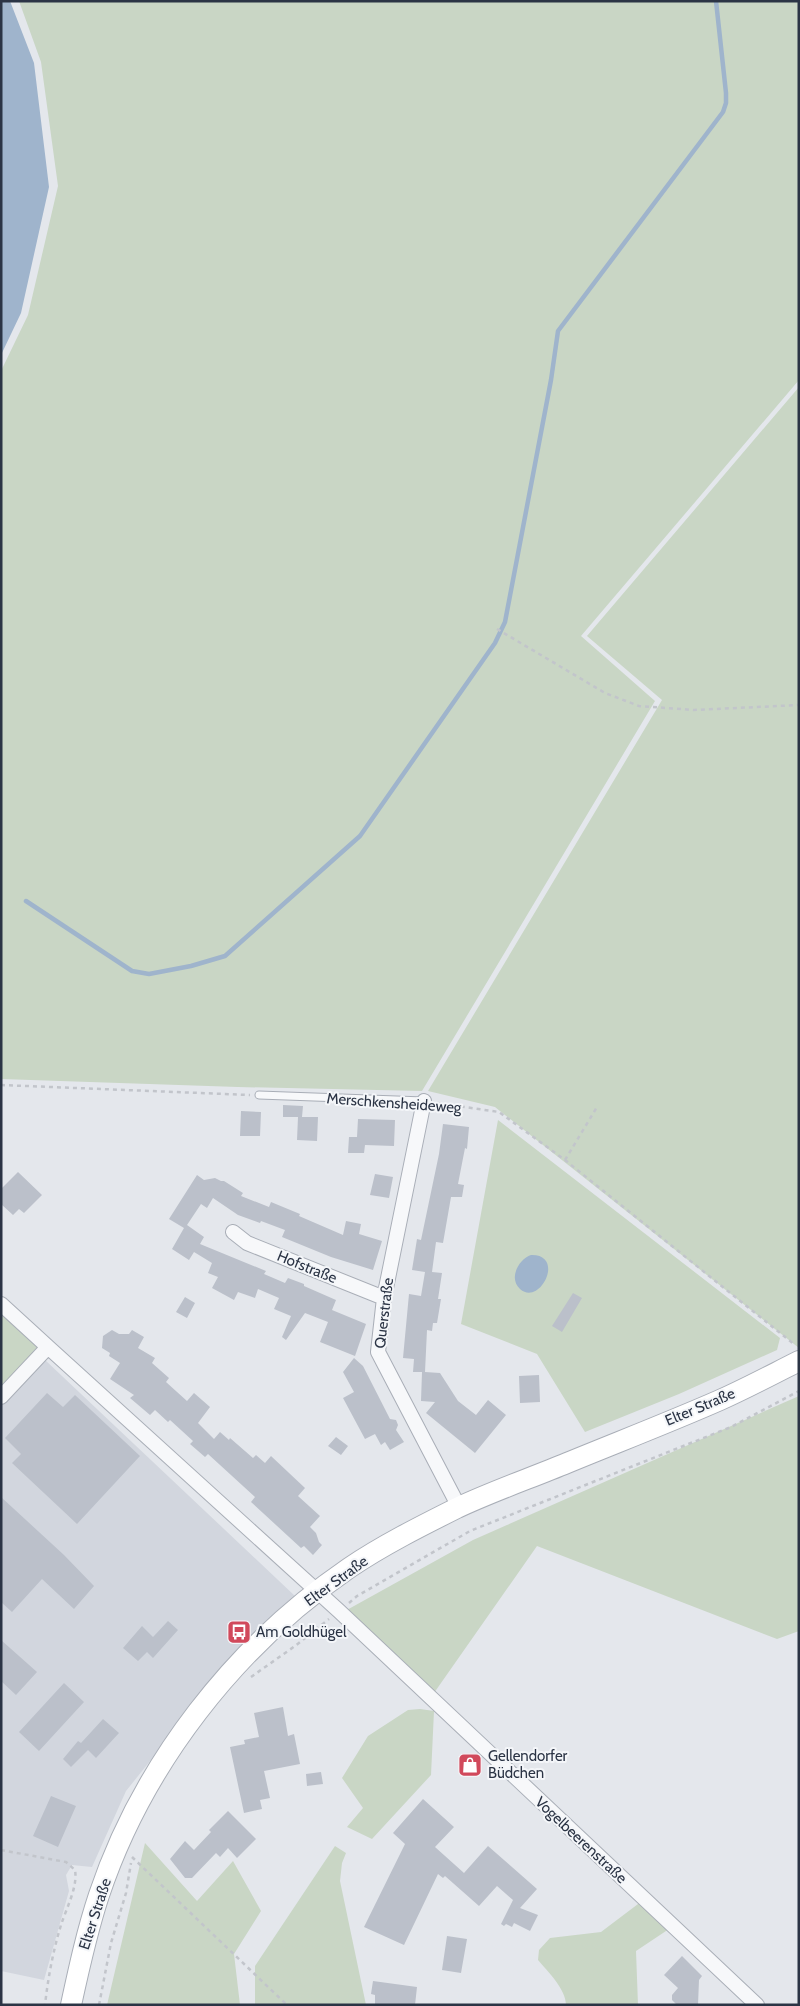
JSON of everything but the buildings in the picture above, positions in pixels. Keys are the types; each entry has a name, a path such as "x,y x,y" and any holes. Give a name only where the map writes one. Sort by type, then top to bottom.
{"main road":[{"name":"Elter Straße","path":"71,2005 84,1946 99,1894 116,1851 159,1767 218,1687 257,1645 349,1568 393,1542 459,1507 721,1400 797,1353"}],"street":[{"name":"Querstraße","path":"424,1102 384,1298 378,1352 459,1507"},
{"name":"Hofstraße","path":"233,1232 247,1243 384,1298"},
{"path":"1,1304 317,1593"},
{"path":"1,1397 48,1347"},
{"name":"Vogelbeerenstraße","path":"317,1593 339,1611 757,2005"}],"lane":[{"name":"Merschkensheideweg","path":"259,1095 424,1102"}],"path":[{"path":"497,629 605,693 639,706 694,710 799,705"},
{"path":"1,1085 259,1095"},
{"name":"Merschkensheideweg","path":"424,1102 499,1112 565,1160 797,1353"},
{"path":"565,1160 597,1107"},
{"path":"1,1850 66,1862 75,1870 75,1882 47,1982 45,2005"},
{"path":"132,1858 287,2005"}],"shaded area":[{"path":"44,1359 296,1597 211,1685 126,1791 92,1867 72,1865 66,1875 69,1891 44,1980 1,1971 1,1406"}],"green space":[{"path":"19,1 799,1 799,380 581,636 655,701 422,1091 1,1079 1,371 28,315 58,186 41,62"},
{"path":"799,387 799,1348 495,1107 428,1091 662,700 587,636"},
{"path":"498,1120 780,1338 777,1350 679,1394 585,1432 537,1354 461,1324"},
{"path":"1,1313 40,1346 1,1388"},
{"path":"799,1396 799,1631 777,1639 537,1546 434,1693 345,1611 473,1540"},
{"path":"408,1710 434,1711 431,1775 372,1839 347,1827 363,1808 342,1778 368,1736"},
{"path":"145,1843 197,1901 233,1861 261,1911 234,1954 240,2005 107,2005"},
{"path":"335,1846 346,1853 342,1863 340,1881 366,2005 255,2005 255,1966"},
{"path":"642,1901 672,1927 636,1951 638,2005 566,2005 560,1987 538,1960 539,1950 550,1938 601,1932"}],"water":[{"path":"1,1 10,1 34,63 49,187 21,313 1,355"},
{"path":"531,1255 541,1257 547,1262 548,1270 541,1286 535,1291 528,1293 517,1285 515,1274 516,1269 523,1260"}],"waterway":[{"path":"26,901 132,971 149,974 191,966 225,956 360,836 495,643 505,622 551,380 558,331 723,112 726,103 726,93 716,1"}],"place":[{"name":"Am Goldhügel","path":"239,1632"},
{"name":"Gellendorfer Büdchen","path":"470,1765"}]}
